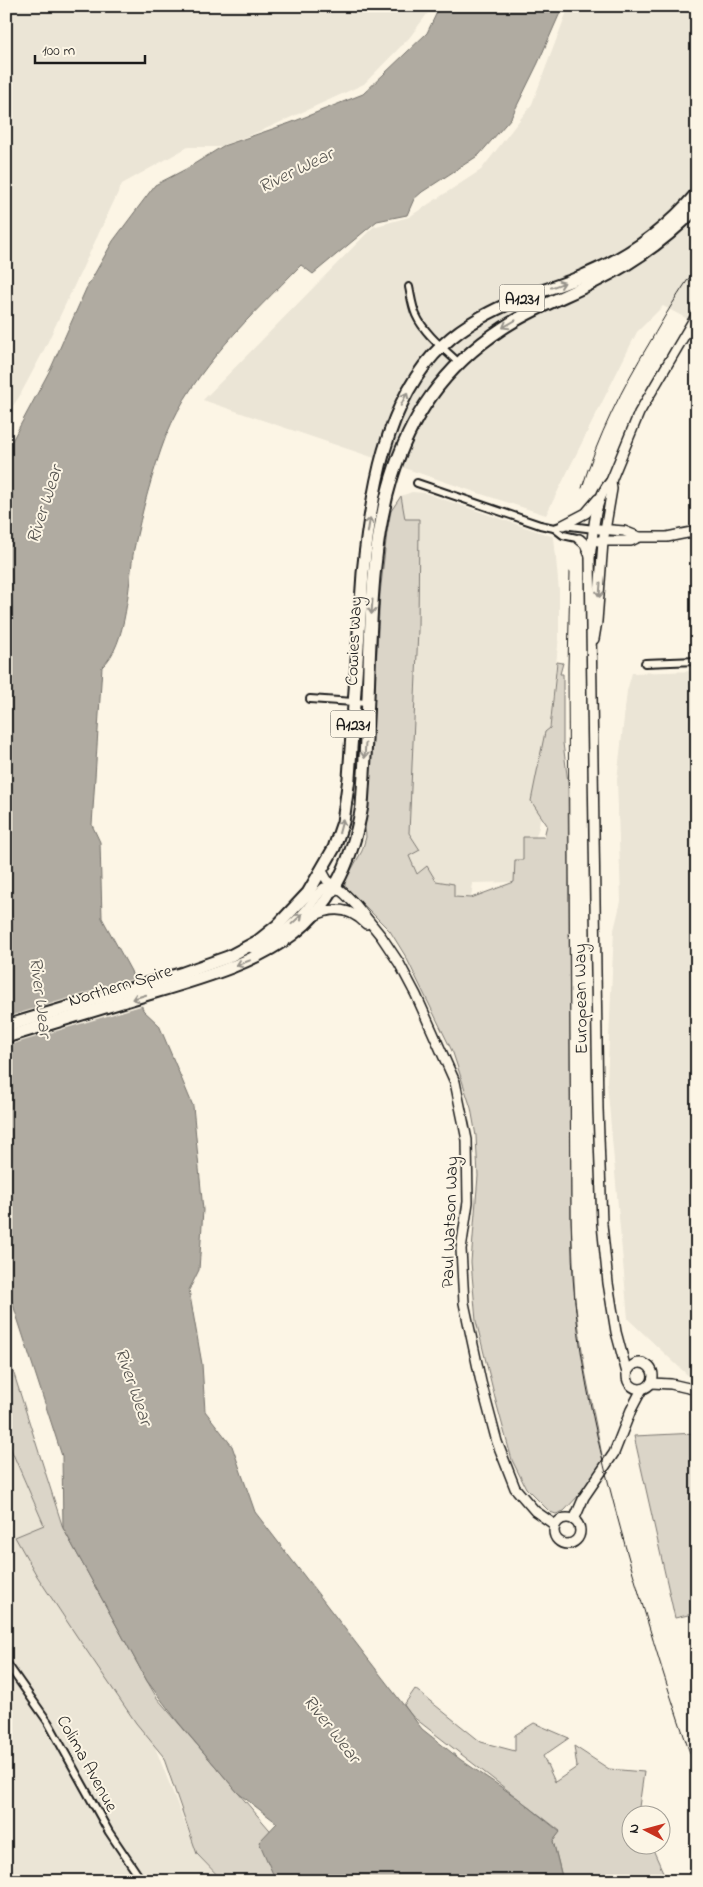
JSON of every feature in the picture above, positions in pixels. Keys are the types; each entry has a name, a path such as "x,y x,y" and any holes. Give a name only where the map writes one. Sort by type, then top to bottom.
{"highway":[{"name":"A1231","path":"441,346 486,314 584,275 634,250 668,223 697,193"},
{"name":"A1231","path":"458,363 504,327 530,312 609,275 639,257 672,232 697,207"},
{"name":"Cowies Way","path":"185,978 258,941 278,925 308,892 334,848 342,822 349,778 362,573 378,473 395,418 406,395 441,346"},
{"name":"Cowies Way","path":"185,978 229,969 268,952 292,936 311,917 336,886 350,856 359,825 362,806 370,632 379,531 388,484 399,452 417,415 458,363"},
{"name":"Northern Spire","path":"6,1026 185,978"},
{"name":"Northern Spire","path":"6,1037 185,978"}],"street":[{"path":"409,287 415,314 441,346 458,363"},
{"path":"558,526 586,513 611,480 639,413 697,314"},
{"name":"European Way","path":"592,646 598,621 604,530 612,488 611,480"},
{"path":"417,484 540,524 624,531 640,537 667,537 697,530"},
{"name":"European Way","path":"600,496 590,557 598,1108 602,1224 608,1283 616,1332 627,1373"},
{"path":"558,526 563,535 592,541 631,541 640,537"},
{"path":"580,539 585,544 590,557"},
{"path":"645,663 697,661"},
{"path":"310,700 368,703"},
{"name":"Paul Watson Way","path":"322,871 327,880 356,905 386,942 416,995 455,1082 467,1140 468,1202 461,1248 464,1303 481,1382 498,1442 515,1488 535,1511 555,1525"},
{"path":"240,951 262,945 275,937 297,919 324,888 336,886"},
{"name":"Paul Watson Way","path":"311,917 324,911 340,910 352,912 386,942"},
{"path":"574,1520 584,1498 614,1453 631,1410 642,1389 652,1379 651,1367 633,1359 622,1350"},
{"path":"631,1410 632,1387 627,1373 631,1366 641,1362"},
{"path":"652,1379 697,1390"},
{"path":"632,1387 642,1389"},
{"path":"565,1518 574,1520 579,1525 580,1534 573,1543 564,1544 557,1540 554,1533 555,1525 558,1521 565,1518"},
{"name":"Colima Avenue","path":"6,1662 48,1722 109,1832 142,1881"}],"shaded area":[{"path":"6,6 433,6 410,37 364,84 263,130 218,147 188,147 122,184 43,352 19,397 6,416"},
{"path":"569,6 697,6 697,324 663,306 637,332 546,515 203,400 373,227 409,217 481,170 532,104"},
{"path":"412,492 425,493 554,537 559,591 559,636 539,827 528,861 514,882 473,883 471,898 454,897 436,881 417,874 409,856 419,850 409,833 418,630 419,519 405,520 401,496"},
{"path":"401,496 405,519 419,519 418,630 409,833 420,850 409,856 417,874 427,866 436,881 454,884 454,897 471,898 514,882 515,860 523,860 523,837 544,837 547,825 531,801 545,732 550,728 557,662 563,663 560,674 563,674 563,743 568,783 571,1218 575,1301 585,1371 603,1460 580,1494 564,1511 556,1514 550,1512 526,1488 512,1460 476,1321 471,1262 478,1176 476,1136 471,1108 453,1053 406,957 390,931 345,886 345,881 362,851 366,837 365,826 369,798 380,594 391,511"},
{"path":"697,671 697,1384 628,1319 607,1082 614,930 621,901 617,780 627,691 632,673"},
{"path":"6,1349 63,1528 147,1681 157,1698 304,1870 308,1881 223,1881 197,1854 163,1756 136,1723 37,1576 15,1537 44,1525 6,1438"},
{"path":"697,1433 697,1613 675,1618 634,1436"},
{"path":"6,1438 39,1514 87,1603 136,1715 155,1747 197,1854 221,1881 14,1881 6,1873"},
{"path":"415,1689 481,1742 515,1751 515,1735 534,1723 569,1738 543,1756 555,1782 577,1767 574,1746 609,1769 644,1772 639,1804 620,1804 620,1854 655,1854 667,1881 563,1881 553,1841 560,1831 412,1716 404,1705"}],"water":[{"name":"River Wear","path":"440,6 563,6 511,118 479,155 422,192 414,199 407,215 377,221 313,274 301,265 225,344 192,388 178,411 166,436 144,506 134,549 126,612 122,628 111,657 102,667 92,825 100,842 102,918 131,971 143,1010 159,1025 193,1106 203,1210 199,1270 189,1290 202,1364 205,1411 232,1446 255,1512 422,1729 461,1760 519,1799 560,1832 553,1841 563,1881 276,1881 259,1842 277,1823 238,1793 178,1722 147,1681 63,1528 62,1456 6,1283 6,452 51,368 86,289 113,241 155,185 186,169 223,146 290,123 363,94 427,33"}],"pier":[{"path":"136,978 144,1005 6,1046 6,1017"}],"tram line":[{"path":"582,488 595,450 620,395 667,313 697,267"},
{"path":"570,572 568,668 571,1218 575,1301 596,1433 612,1498 662,1668 697,1772"}]}
